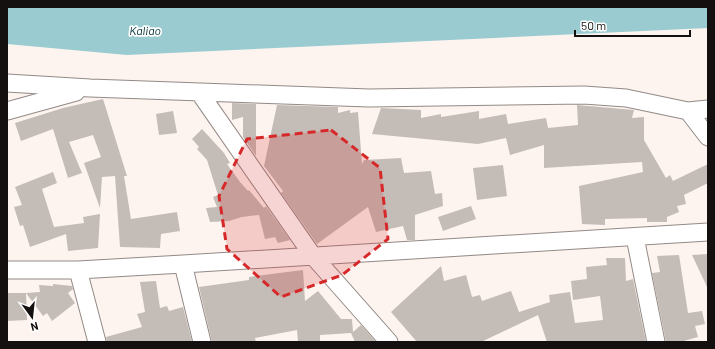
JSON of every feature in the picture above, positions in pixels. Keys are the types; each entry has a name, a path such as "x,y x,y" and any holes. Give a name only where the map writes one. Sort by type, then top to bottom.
{"street":[{"path":"7,83 90,88 369,98 601,96 626,98 688,111 708,109"},
{"path":"7,111 90,88"},
{"path":"199,92 313,256 389,342"},
{"path":"688,111 708,138"},
{"path":"7,270 78,270 708,232"},
{"path":"635,237 656,342"},
{"path":"183,264 202,342"},
{"path":"78,270 97,342"}],"highlighted area":[{"path":"331,130 380,168 388,239 342,275 281,297 227,249 219,196 247,139"}],"water":[{"name":"Kaliao","path":"7,7 708,7 708,28 127,55 7,44"}],"building":[{"path":"103,99 127,176 124,176 131,219 177,212 180,231 161,234 160,248 120,247 115,176 102,177 100,208 84,163 101,157 93,135 69,142 82,173 68,178 53,129 21,141 15,123 63,108"},
{"path":"232,103 256,104 256,156 243,137 243,117 232,120"},
{"path":"277,105 338,107 338,113 350,110 350,113 358,112 362,164 364,160 401,158 404,173 431,171 435,194 442,193 443,206 415,215 415,240 407,240 403,226 376,232 368,207 317,244 281,193 283,191 264,166"},
{"path":"577,105 634,110 632,118 644,117 644,140 666,178 670,175 673,181 708,164 708,183 684,195 686,204 677,206 679,212 667,217 667,222 647,222 647,218 605,219 605,225 582,224 579,186 643,172 642,162 544,168 544,145 510,155 506,138 478,144 372,134 381,108 421,110 421,118 441,114 441,117 479,111 479,119 506,114 508,124 546,118 548,128 578,125"},
{"path":"173,111 177,133 159,135 156,114"},
{"path":"202,129 224,153 230,163 227,164 240,182 264,208 266,206 290,240 278,243 275,237 265,239 259,215 242,217 229,221 210,222 206,208 217,207 213,197 218,195 207,160 197,149 199,147 192,139"},
{"path":"503,165 507,196 477,200 473,168"},
{"path":"53,172 57,183 42,189 54,227 84,223 83,217 100,214 98,248 68,251 66,234 30,247 23,225 20,226 14,207 22,205 15,187"},
{"path":"471,206 476,219 443,231 438,217"},
{"path":"708,254 708,289 692,255"},
{"path":"679,255 688,313 702,311 705,324 695,326 698,337 680,342 666,342 652,273 660,272 657,256"},
{"path":"606,258 625,258 626,281 633,279 646,342 547,342 538,315 481,342 417,342 391,312 441,266 444,281 466,275 472,297 480,295 482,301 511,291 519,312 550,302 549,295 570,292 575,323 603,320 600,296 573,300 571,281 587,279 586,267 607,265"},
{"path":"303,270 305,301 318,291 341,319 352,319 353,332 361,325 376,342 355,342 351,333 320,335 320,342 298,342 297,330 255,338 256,342 212,342 199,287 249,280 249,277"},
{"path":"156,281 160,308 167,306 169,311 183,307 192,342 107,342 106,337 142,327 137,314 145,312 140,282"},
{"path":"53,284 72,286 73,289 68,293 75,303 52,321 47,313 43,316 26,293 40,292 39,285 53,286"},
{"path":"7,293 26,293 27,320 7,321"}]}
